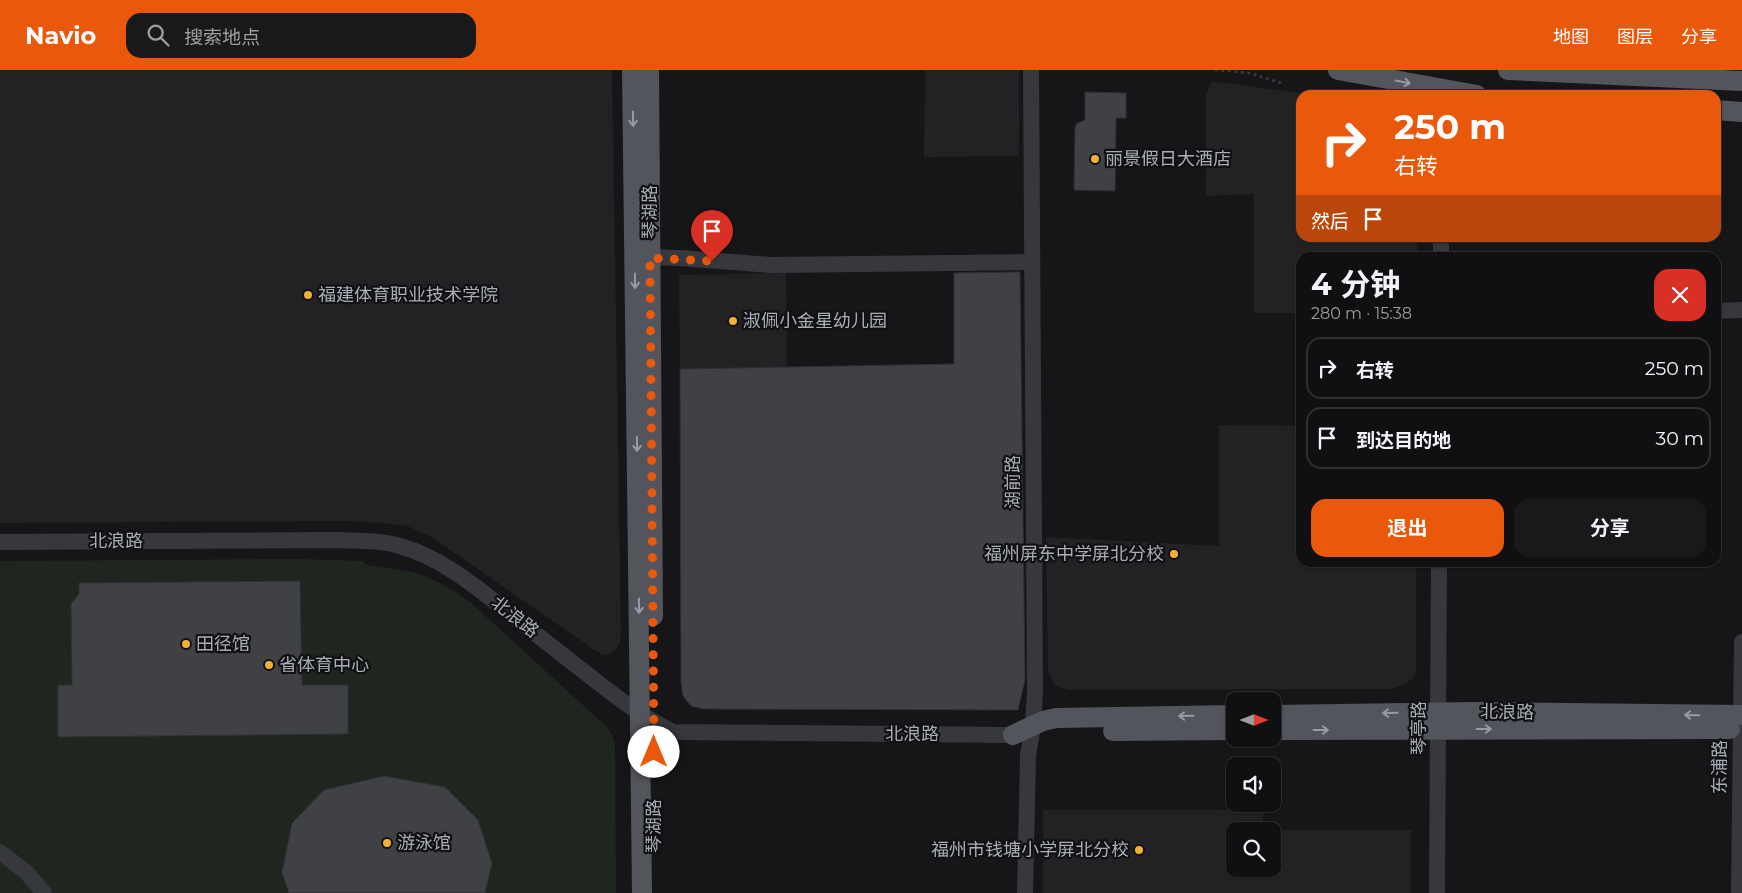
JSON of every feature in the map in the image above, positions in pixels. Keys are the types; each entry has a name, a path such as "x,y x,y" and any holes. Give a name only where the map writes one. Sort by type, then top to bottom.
{"main road":[{"path":"632,70 647,718 642,893"},
{"name":"琴湖路","path":"649,70 650,258 647,718 655,893"},
{"path":"1338,70 1433,90"},
{"path":"1508,70 1742,81"},
{"path":"1721,110 1742,112"},
{"name":"北浪路","path":"1026,731 1056,718 1226,715"},
{"name":"北浪路","path":"1281,715 1439,720 1741,722"},
{"name":"北浪路","path":"1281,729 1439,720"},
{"name":"北浪路","path":"1026,731 1226,730"}],"street":[{"name":"湖前路","path":"1025,893 1028,756 1026,731 1035,682 1031,70"},
{"path":"650,258 680,258 771,265 1032,262"},
{"path":"1721,311 1742,310"},
{"name":"北浪路","path":"0,542 375,541 400,546 431,559 480,590 624,703 673,732 1026,731"},
{"name":"琴亭路","path":"1437,893 1438,567"},
{"name":"东浦路","path":"1739,893 1742,642"},
{"path":"0,852 26,872 44,893"}],"path":[{"path":"1215,70 1250,72 1284,84"}],"shaded area":[{"name":"福建体育职业技术学院","path":"0,70 612,70 621,633 620,643 616,650 609,655 601,654 430,536 407,526 349,521 0,523"},
{"path":"925,70 1019,70 1019,156 924,157"},
{"path":"1212,81 1296,92 1296,242 1417,242 1417,252 1296,252 1296,313 1254,313 1254,194 1206,196 1206,96"},
{"name":"淑佩小金星幼儿园","path":"786,273 787,367 680,369 679,275"},
{"name":"福州屏东中学屏北分校","path":"1219,425 1296,426 1296,567 1416,567 1415,676 1406,684 1391,689 1068,690 1055,685 1048,671 1046,537 1219,546"},
{"name":"省体育中心","path":"300,559 363,561 367,565 414,572 456,592 470,602 607,727 615,744 616,893 0,893 0,561"},
{"name":"福州市钱塘小学屏北分校","path":"1043,810 1226,810 1226,812 1263,812 1263,822 1226,822 1226,877 1281,877 1281,830 1411,830 1411,893 1043,893"}],"building":[{"name":"丽景假日大酒店","path":"1085,92 1126,93 1126,118 1116,118 1115,191 1074,190 1075,128 1076,124 1085,120"},
{"path":"1020,272 1025,680 1018,710 703,709 691,706 683,696 681,683 680,369 954,364 954,273"},
{"name":"田径馆","path":"300,581 302,685 348,685 348,734 58,737 58,685 72,685 71,604 79,594 79,583"},
{"name":"游泳馆","path":"384,776 445,787 478,820 492,863 485,893 289,893 282,872 292,823 324,790"}],"place":[{"name":"丽景假日大酒店","path":"1095,159"},
{"name":"福建体育职业技术学院","path":"308,295"},
{"name":"淑佩小金星幼儿园","path":"733,321"},
{"name":"福州屏东中学屏北分校","path":"1174,554"},
{"name":"田径馆","path":"186,644"},
{"name":"省体育中心","path":"269,665"},
{"name":"游泳馆","path":"387,843"},
{"name":"福州市钱塘小学屏北分校","path":"1139,850"}],"route":[{"path":"654,752 650,258 712,261"}]}
